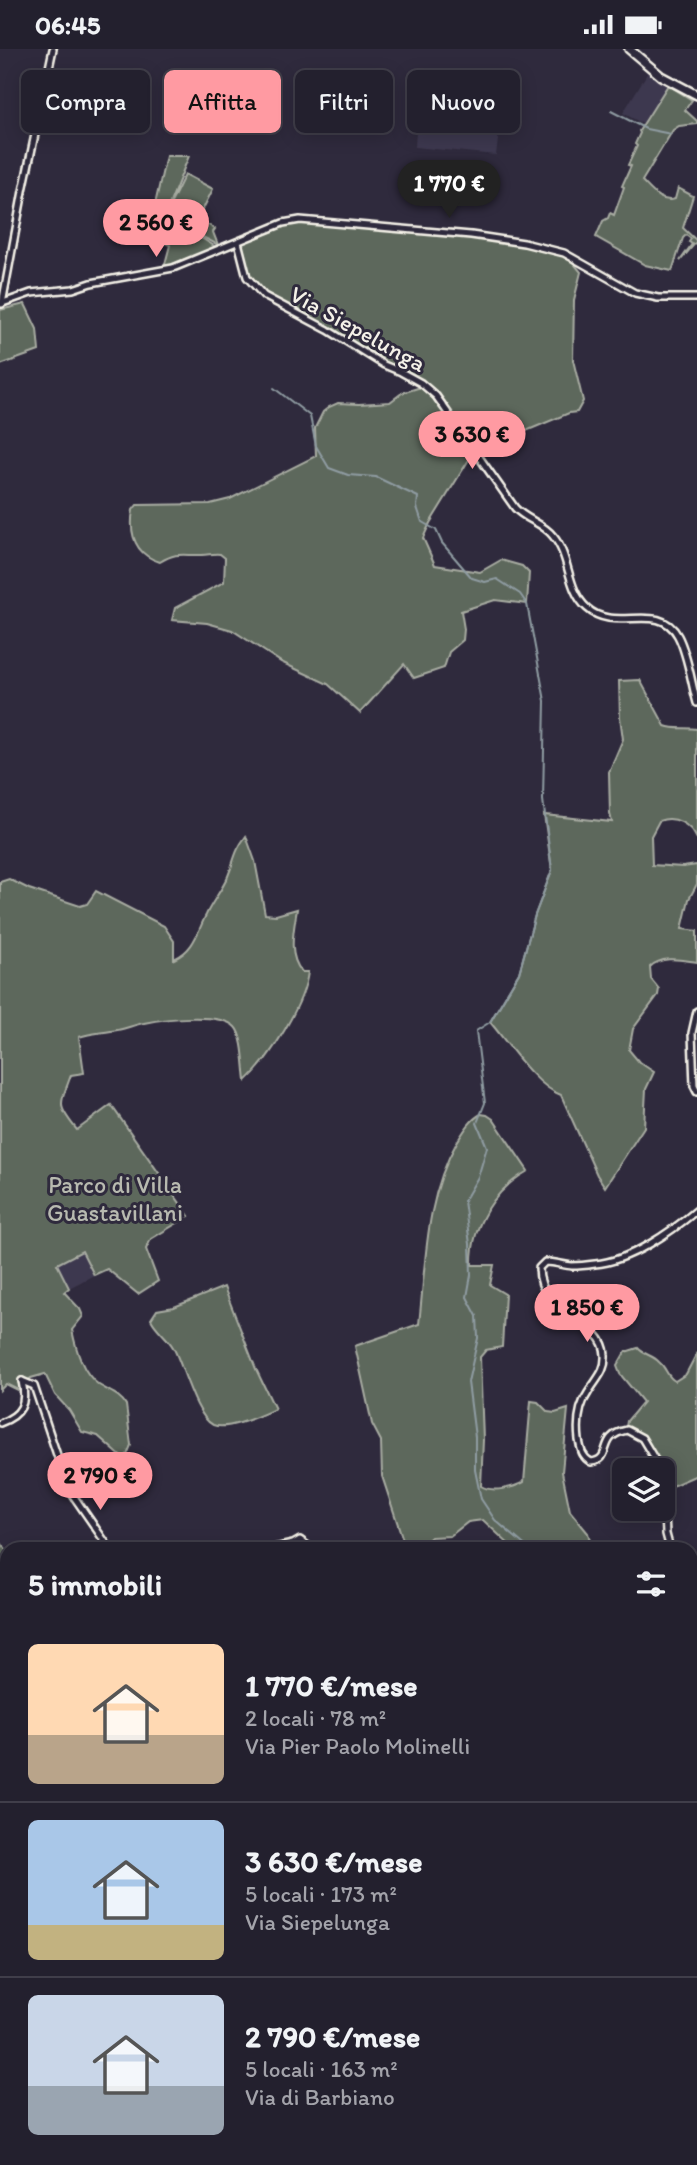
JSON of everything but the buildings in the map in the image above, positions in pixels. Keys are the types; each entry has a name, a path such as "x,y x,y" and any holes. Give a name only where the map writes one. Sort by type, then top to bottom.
{"main road":[{"path":"629,49 661,76 697,95"}],"street":[{"path":"1,304 53,49"},
{"path":"1,304 31,293 80,287 173,268 283,223 300,220 516,241 564,253 635,293 697,298"},
{"name":"Via Siepelunga","path":"238,242 247,277 264,296 328,330 384,365 421,383 436,396 515,508 528,520 553,535 566,558 576,594 587,608 610,619 660,619 671,627 680,640 697,703"},
{"path":"697,1011 692,1033 694,1086 697,1091"},
{"path":"654,1458 642,1438 627,1430 611,1436 605,1455 598,1462 591,1462 582,1453 578,1423 580,1409 606,1364 605,1350 593,1331 551,1300 539,1274 539,1268 545,1262 572,1266 599,1264 624,1256 695,1212"},
{"path":"0,1423 15,1416 22,1409 25,1399 22,1381 32,1384 68,1488 105,1542"},
{"path":"665,1521 668,1542"}],"shaded area":[{"path":"648,72 668,85 643,124 623,113"},
{"path":"416,133 499,133 496,155 415,147"},
{"path":"82,1251 94,1275 69,1288 57,1264"}],"green space":[{"path":"668,85 692,100 685,110 697,121 697,124 679,126 673,130 642,181 665,200 675,199 678,188 693,196 683,228 697,241 680,261 692,244 686,235 683,238 672,271 645,265 596,237 603,221 610,213 614,215 631,166 628,165 637,146 635,144 639,131"},
{"path":"166,156 189,156 169,205 172,222 175,223 170,205 185,174 213,189 198,219 215,229 213,232 218,245 176,223 216,247 164,268 170,245 154,239 157,224 151,222"},
{"path":"302,222 501,240 545,249 571,260 581,272 574,300 573,360 583,401 577,412 478,451 437,394 426,384 378,359 378,355 311,322 273,298 251,280 245,267 242,243 284,225"},
{"path":"25,304 37,329 39,351 0,365 0,310"},
{"path":"421,387 473,453 423,538 435,565 480,572 501,560 522,566 529,573 527,604 495,600 461,611 463,640 449,652 444,668 414,678 404,664 360,713 328,684 281,662 232,630 207,623 172,620 175,608 224,582 225,558 220,554 176,555 160,562 144,554 133,535 133,510 137,505 210,504 230,499 316,456 315,428 323,412 329,407 338,403 390,402 402,393"},
{"path":"640,680 665,726 697,729 697,839 686,825 671,819 659,821 651,836 652,865 697,865 697,884 689,899 682,929 697,931 697,962 666,960 650,967 651,979 659,989 658,995 633,1029 629,1050 639,1062 654,1072 646,1089 644,1127 605,1187 561,1095 532,1074 490,1022 519,973 535,915 552,870 544,815 612,822 609,772 623,739 619,681"},
{"name":"Parco di Villa Guastavillani","path":"246,836 255,861 265,914 276,915 297,909 293,933 294,958 302,972 308,972 293,1015 275,1045 246,1081 238,1031 228,1022 217,1019 177,1019 144,1023 79,1037 84,1073 71,1075 62,1104 77,1130 111,1105 189,1216 151,1239 146,1249 158,1281 138,1294 107,1269 94,1275 82,1251 57,1264 69,1288 64,1292 83,1316 72,1330 84,1367 93,1380 118,1396 126,1405 131,1445 125,1460 98,1436 82,1432 69,1410 55,1395 45,1374 31,1378 18,1390 6,1384 0,1390 0,882 9,879 29,889 80,906 87,904 96,891 164,926 174,941 174,959 186,951 194,940 226,881 237,851"},
{"path":"487,1115 493,1119 528,1171 495,1199 480,1223 473,1251 472,1265 494,1265 490,1285 505,1294 502,1347 486,1350 480,1357 483,1440 481,1486 503,1489 524,1482 531,1401 538,1402 548,1412 568,1409 562,1472 570,1511 588,1533 590,1542 507,1542 483,1520 468,1522 450,1536 431,1537 426,1542 404,1542 382,1476 381,1441 372,1424 355,1346 419,1324 429,1231 439,1185 457,1142 477,1116"},
{"path":"224,1287 256,1369 275,1409 244,1421 219,1426 213,1425 201,1412 174,1349 151,1319 157,1310 174,1307"},
{"path":"638,1348 657,1360 675,1381 686,1374 697,1353 697,1475 675,1485 675,1458 654,1458 636,1433 626,1427 627,1421 643,1402 620,1374 617,1366 625,1352"}],"waterway":[{"path":"611,111 646,129 671,134"},
{"path":"274,388 310,416 316,446 329,468 348,475 376,477 418,497 417,507 422,522 436,530 442,543 472,578 485,582 497,579 520,594 527,604 545,701 543,800 552,870 535,915 519,973 490,1022 476,1031 485,1103 477,1123 487,1147 478,1177 464,1201 471,1275 467,1297 477,1316 478,1338 468,1382 475,1437 475,1470 481,1499 495,1520 521,1542"}]}
